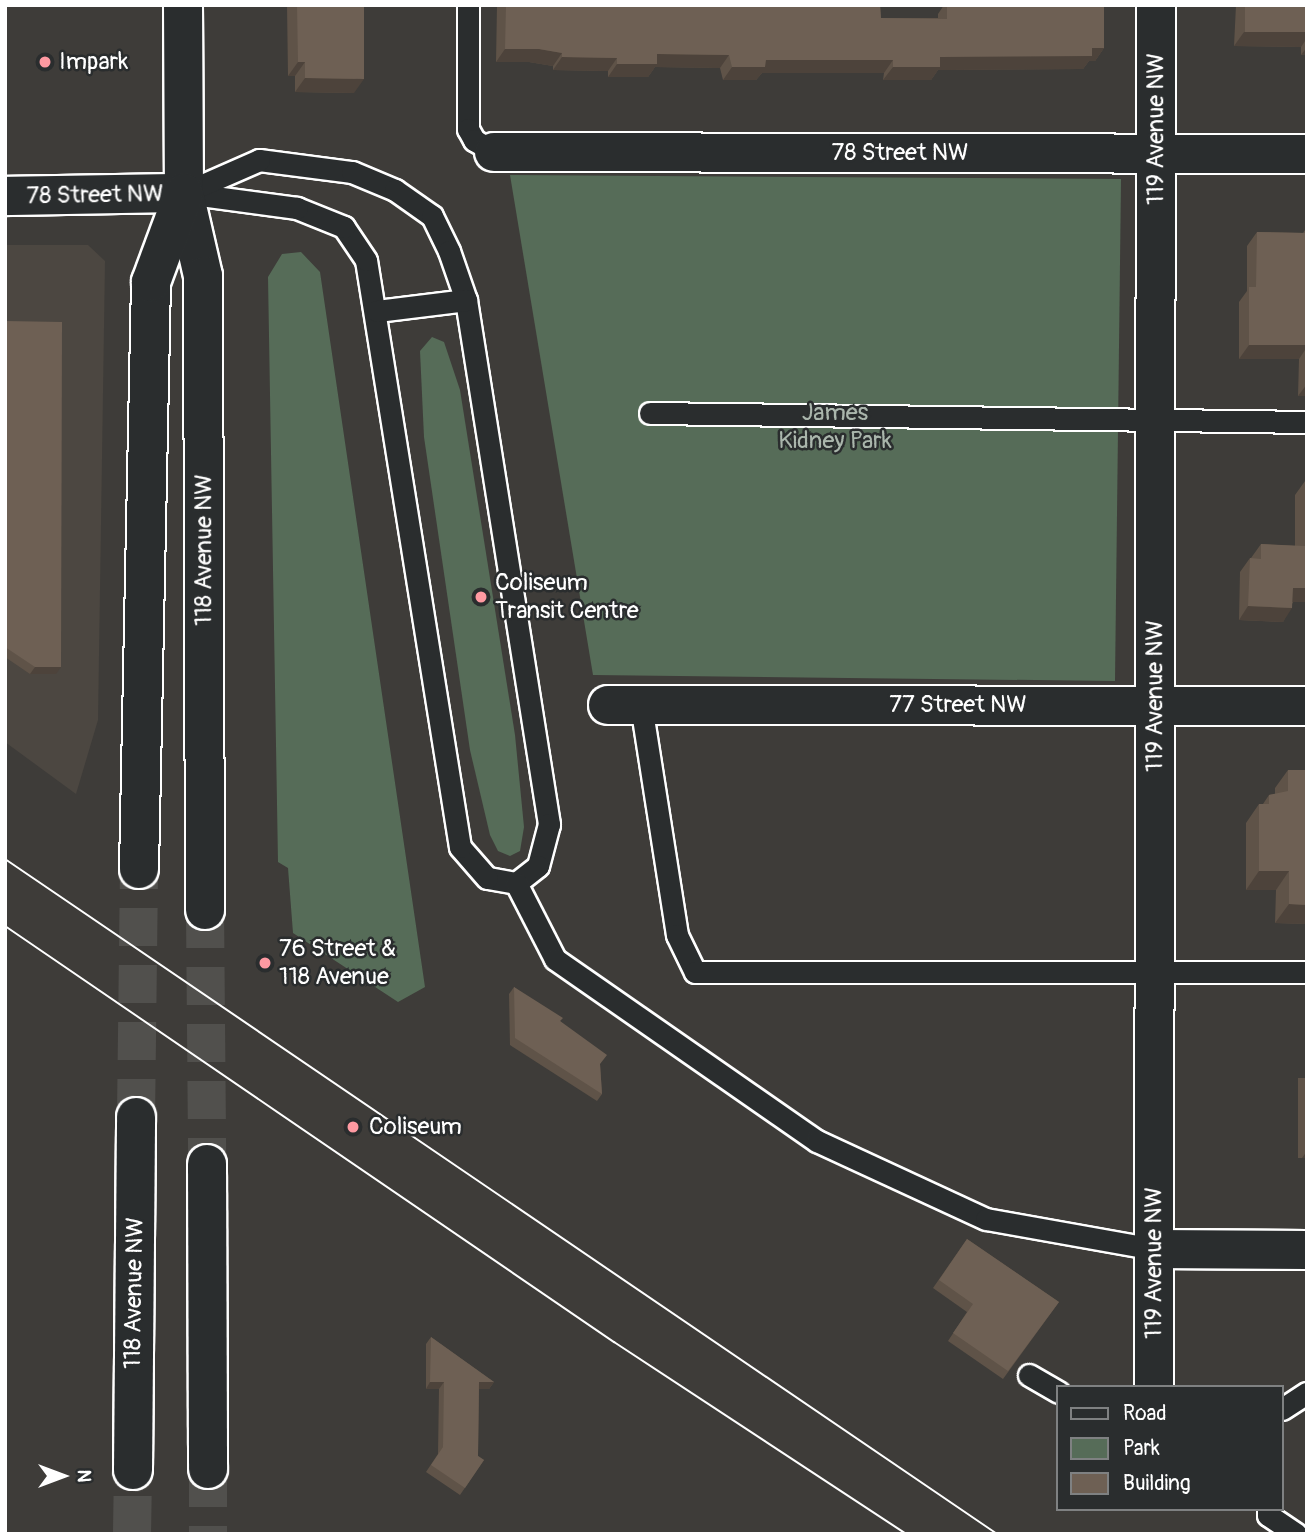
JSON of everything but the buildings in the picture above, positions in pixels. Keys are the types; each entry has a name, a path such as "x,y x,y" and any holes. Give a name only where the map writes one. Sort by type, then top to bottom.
{"street":[{"name":"118 Avenue NW","path":"183,5 184,193 203,276 205,910"},
{"name":"119 Avenue NW","path":"1154,1385 1156,5"},
{"name":"78 Street NW","path":"494,152 1307,154"},
{"name":"118 Avenue NW","path":"139,869 151,282 184,193"},
{"name":"78 Street NW","path":"5,196 184,193"},
{"name":"77 Street NW","path":"624,705 1307,706"},
{"name":"118 Avenue NW","path":"133,1470 136,1117"},
{"path":"207,1164 208,1469"},
{"path":"1154,1249 1307,1250"}],"lane":[{"path":"468,5 468,129 474,140 494,152"},
{"path":"259,160 352,172 395,190 432,216 467,300 549,824 538,866 516,883 487,878 460,847 377,311 366,260 344,227 296,208 184,193 259,160"},
{"path":"377,311 467,300"},
{"path":"650,412 1307,422"},
{"path":"624,705 677,935 695,972 1307,972"},
{"path":"516,883 555,959 817,1141 986,1219 1154,1249"},
{"path":"1029,1375 1056,1391"},
{"path":"1284,1408 1307,1393"},
{"path":"1268,1511 1268,1515 1296,1534"}],"shaded area":[{"path":"5,245 88,245 105,261 98,720 76,794 5,742"}],"green space":[{"name":"James Kidney Park","path":"510,175 1121,179 1115,681 593,675"},
{"path":"301,252 320,272 425,987 398,1002 293,933 288,868 278,862 268,277 282,254"},
{"path":"432,337 444,342 460,390 515,735 524,827 520,851 510,856 498,851 490,835 470,750 424,437 420,351"}],"tunnel":[{"path":"136,1117 139,869"},
{"path":"205,910 207,1164"},
{"path":"208,1469 208,1534"},
{"path":"132,1534 133,1470"}],"tram line":[{"path":"5,859 997,1534"},
{"path":"5,926 614,1342 906,1534"}],"place":[{"name":"Impark","path":"45,62"},
{"name":"Coliseum Transit Centre","path":"481,597"},
{"name":"76 Street & 118 Avenue","path":"265,963"},
{"name":"Coliseum","path":"353,1127"}]}
